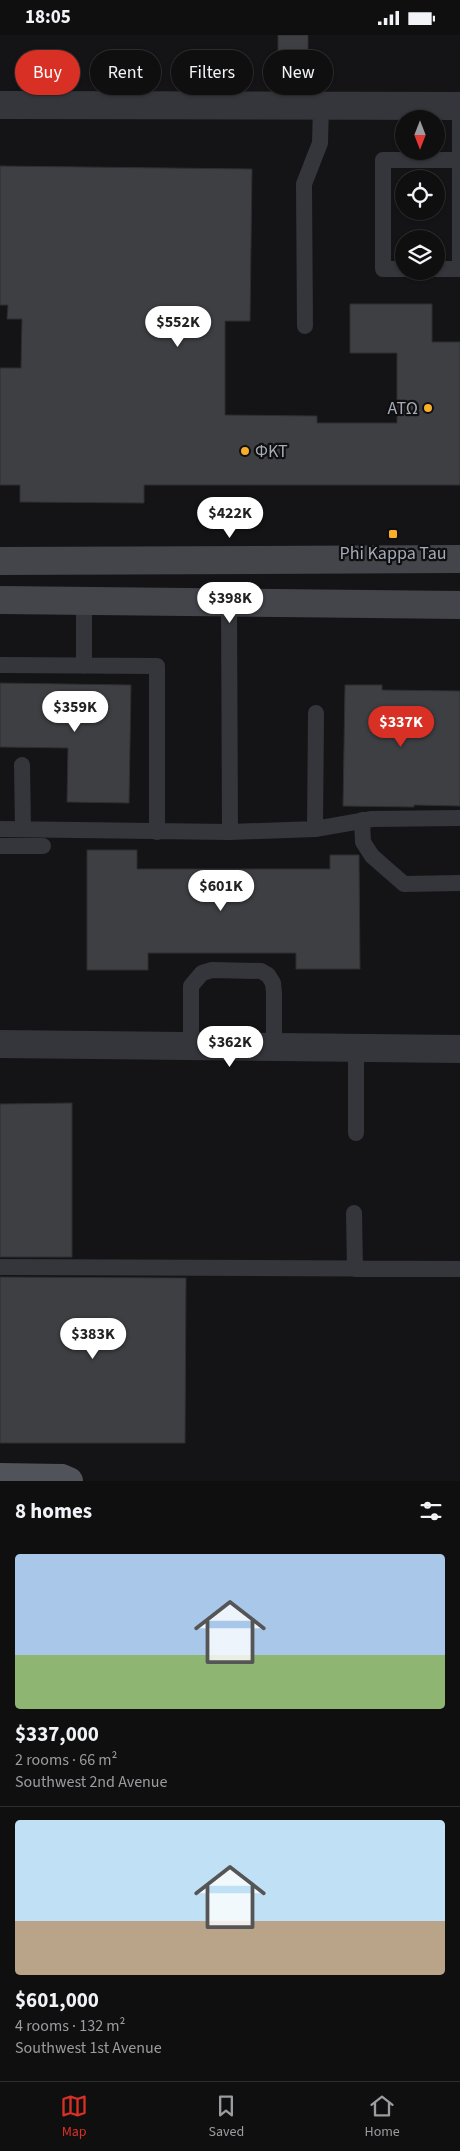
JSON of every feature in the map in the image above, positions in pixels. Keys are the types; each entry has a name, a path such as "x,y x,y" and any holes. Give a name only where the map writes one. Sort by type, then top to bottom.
{"main road":[{"path":"0,1477 62,1478 69,1481"}],"street":[{"path":"0,105 460,106"},
{"path":"0,561 460,559"},
{"path":"0,600 460,605"},
{"path":"0,1045 460,1049"}],"lane":[{"path":"305,326 304,184 320,143 321,106"},
{"path":"445,269 460,269 460,106"},
{"path":"395,269 383,269 383,160 460,160"},
{"path":"84,601 84,666"},
{"path":"229,603 230,832"},
{"path":"0,665 157,666 157,832"},
{"path":"315,829 316,713"},
{"path":"22,765 23,829"},
{"path":"0,829 230,832 315,829 362,820 460,818"},
{"path":"362,820 363,842 372,856 404,884 460,883"},
{"path":"0,846 43,846"},
{"path":"191,1046 191,986 202,973 212,970 261,971 268,975 273,983 274,993 274,1047"},
{"path":"356,1048 356,1133"},
{"path":"354,1213 355,1269"},
{"path":"0,1267 460,1269"}],"building":[{"path":"278,35 308,35 308,50 278,50"},
{"path":"0,166 252,169 250,321 225,321 225,415 317,416 317,423 397,423 397,353 350,353 350,304 432,304 432,342 460,342 460,485 144,485 144,503 20,502 20,485 0,485 0,368 21,368 22,319 7,319 8,305 0,305"},
{"path":"0,683 131,685 129,803 67,802 68,748 0,747"},
{"path":"345,685 382,685 382,690 460,691 460,806 343,806"},
{"path":"87,850 137,850 137,869 330,869 330,855 359,855 360,969 296,969 296,953 148,953 148,970 87,970"},
{"path":"72,1103 72,1257 0,1257 0,1104"},
{"path":"0,1277 186,1278 185,1443 0,1443"}],"place":[{"name":"ΑΤΩ","path":"428,408"},
{"name":"ΦΚΤ","path":"245,451"},
{"name":"Phi Kappa Tau","path":"393,534"}]}
